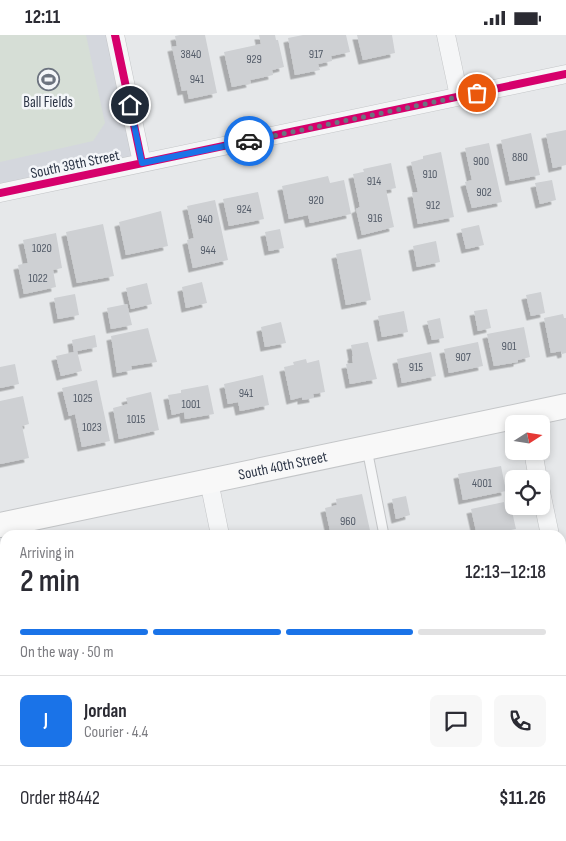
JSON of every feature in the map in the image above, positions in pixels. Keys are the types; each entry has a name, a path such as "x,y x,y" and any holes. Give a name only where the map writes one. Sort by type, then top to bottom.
{"main road":[{"name":"South 40th Street","path":"538,415 566,406"},
{"name":"South 40th Street","path":"0,525 366,447 505,423"}],"street":[{"path":"116,35 142,163"},
{"path":"446,35 459,96"},
{"name":"South 39th Street","path":"0,193 566,75"},
{"path":"208,481 219,530"},
{"path":"546,515 549,530"}],"lane":[{"path":"366,447 383,530"}],"shaded area":[{"name":"Ball Fields","path":"0,35 115,35 142,163 0,193"},
{"name":"Ball Fields","path":"0,35 86,35 105,123 93,141 0,162"}],"building":[{"path":"205,35 217,93 189,99 187,90 182,91 172,47 177,46 175,36"},
{"path":"259,35 275,35 276,40 278,40 284,67 272,70 273,75 250,80 251,83 232,87 224,52 261,44"},
{"path":"303,35 346,35 350,52 331,56 332,61 318,64 320,70 295,75 288,38"},
{"path":"357,35 392,35 395,53 363,60"},
{"path":"566,130 566,165 553,168 546,134"},
{"path":"531,133 540,175 510,181 501,140"},
{"path":"489,143 502,202 472,208 465,182 472,180 465,148"},
{"path":"441,152 454,217 418,224 412,193 418,192 411,162 423,159 423,156"},
{"path":"391,163 396,188 386,190 394,227 362,235 356,209 360,207 353,174 364,172 363,169"},
{"path":"328,176 330,183 344,180 351,214 310,223 308,215 289,219 282,186"},
{"path":"552,180 556,200 540,204 535,183"},
{"path":"258,192 264,219 229,226 223,199"},
{"path":"215,200 228,260 193,268 187,240 194,238 187,206"},
{"path":"161,211 168,246 126,255 119,222"},
{"path":"103,224 114,276 77,283 66,232"},
{"path":"479,225 484,245 466,249 461,229"},
{"path":"280,229 284,248 269,251 265,232"},
{"path":"56,233 62,268 53,270 56,287 24,294 18,265 28,263 23,240"},
{"path":"436,241 440,262 417,267 413,246"},
{"path":"361,249 371,300 346,305 336,254"},
{"path":"202,282 207,303 186,308 182,287"},
{"path":"147,283 152,304 131,309 126,288"},
{"path":"541,292 545,313 531,316 526,295"},
{"path":"75,294 79,315 58,319 54,298"},
{"path":"127,304 132,325 111,329 107,308"},
{"path":"487,309 491,328 478,331 474,311"},
{"path":"404,311 408,332 382,337 378,316"},
{"path":"563,314 564,318 566,318 566,353 562,354 561,351 551,353 544,318"},
{"path":"440,318 444,338 432,340 427,321"},
{"path":"281,322 286,343 265,347 261,327"},
{"path":"524,327 530,357 518,360 518,362 494,366 487,334"},
{"path":"148,328 157,362 131,366 132,370 117,373 111,336"},
{"path":"95,335 97,347 77,351 82,371 61,376 56,356 74,352 72,340"},
{"path":"368,342 377,379 350,384 346,364 353,363 351,345"},
{"path":"478,342 483,366 449,373 444,349"},
{"path":"431,352 436,376 402,383 397,359"},
{"path":"306,359 307,363 319,360 325,392 313,394 314,398 302,400 302,397 291,400 284,367 294,365 293,362"},
{"path":"15,364 19,384 0,388 0,367"},
{"path":"263,375 269,405 240,411 238,402 228,404 224,384"},
{"path":"97,380 110,441 82,447 75,414 69,416 62,388"},
{"path":"208,385 214,414 185,419 184,412 172,415 168,395 181,393 181,390"},
{"path":"151,392 159,430 119,439 113,408 128,404 126,398"},
{"path":"23,396 29,424 22,426 29,458 0,464 0,401"},
{"path":"501,466 505,491 463,500 458,474"},
{"path":"362,494 370,530 330,530 325,508 337,505 336,499"},
{"path":"406,496 410,515 396,519 392,499"},
{"path":"504,502 505,515 513,515 516,529 511,530 476,530 471,509"}],"cycle path":[{"path":"115,35 142,163"},
{"path":"0,193 566,74"}],"way so far":[{"path":"249,141 477,93"}],"place":[{"name":"Ball Fields","path":"48,79"}],"route":[{"path":"130,105 142,163 249,141"}]}
